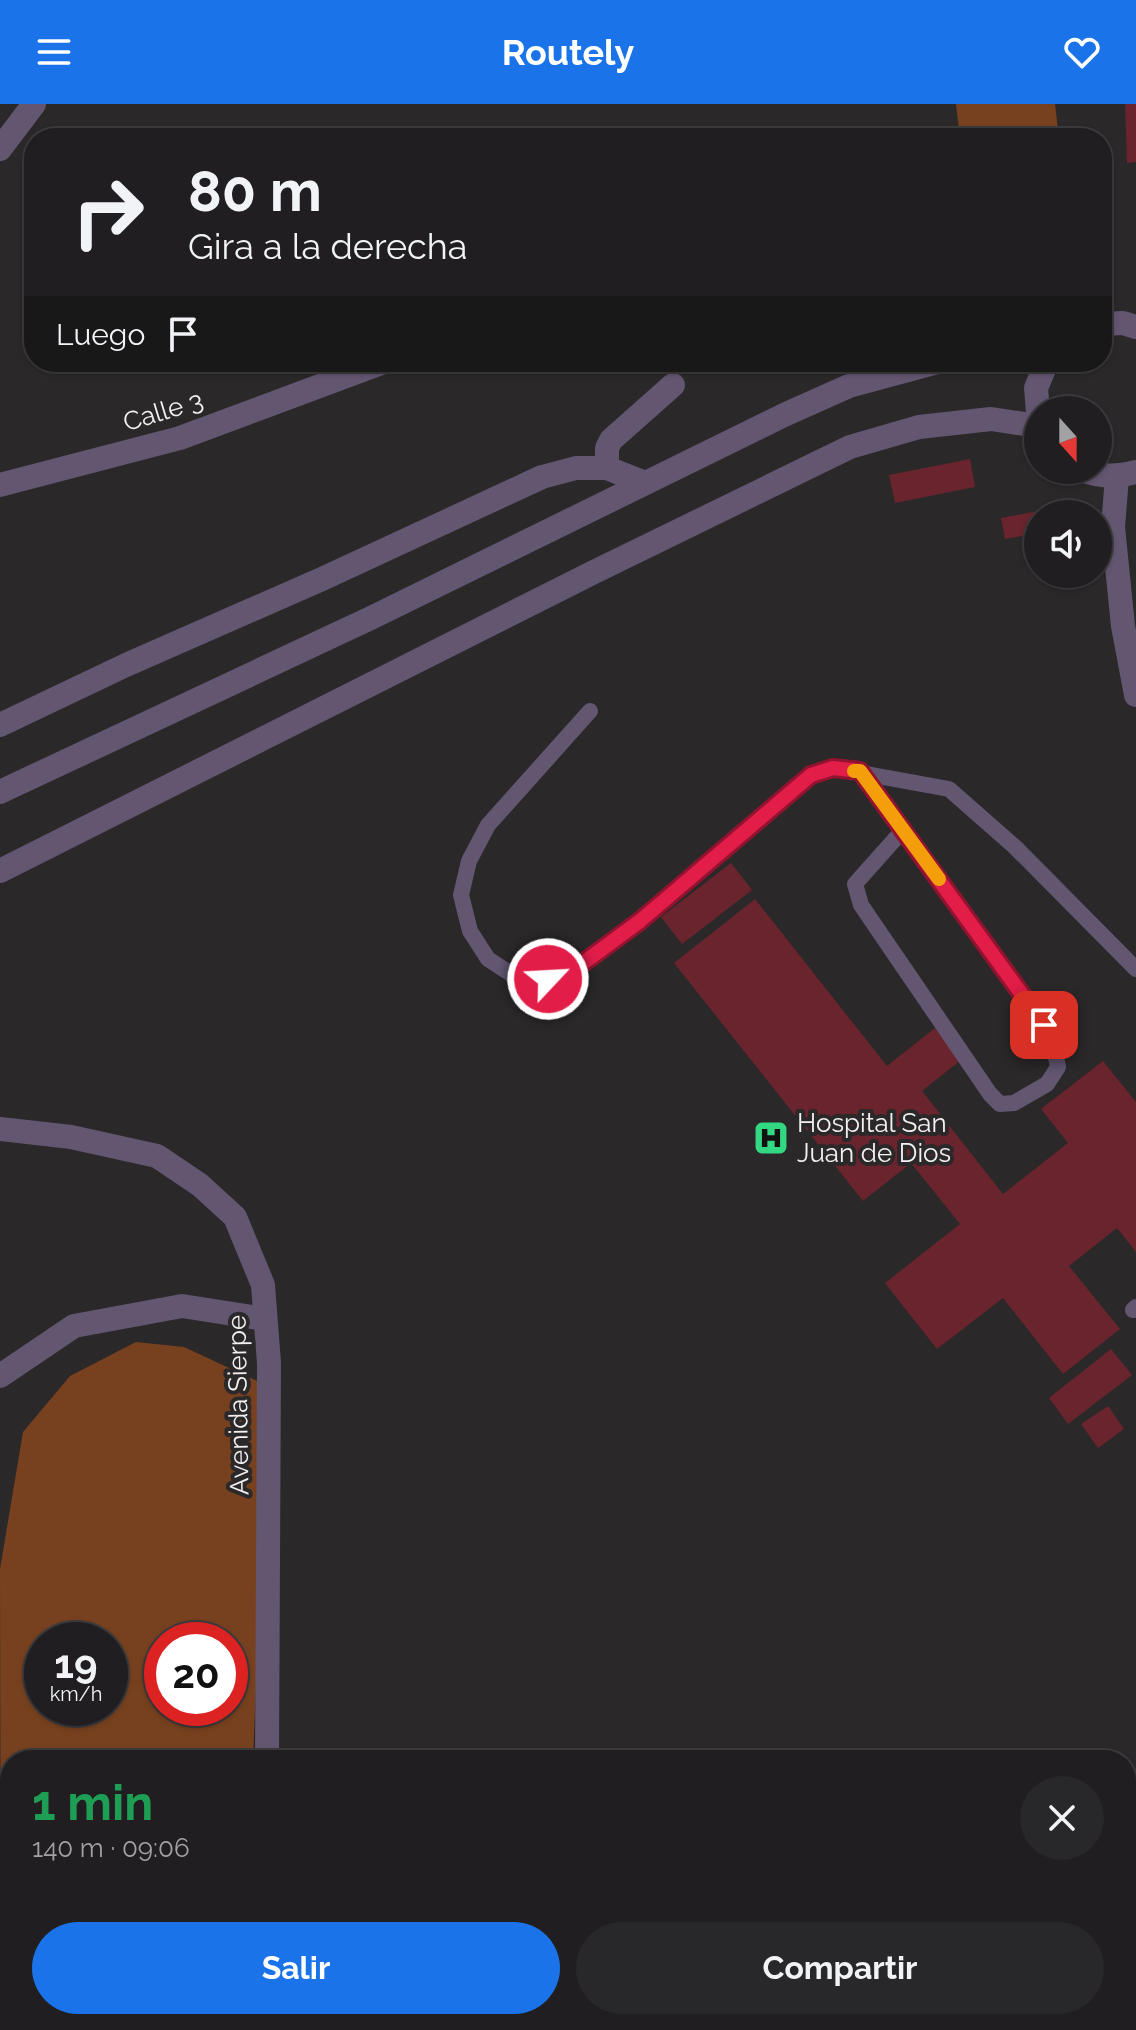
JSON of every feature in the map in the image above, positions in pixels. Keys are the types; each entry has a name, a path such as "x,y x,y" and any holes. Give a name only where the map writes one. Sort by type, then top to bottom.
{"street":[{"path":"0,149 34,104"},
{"path":"1112,324 1136,327"},
{"name":"Calle 3","path":"0,485 180,438 357,372"},
{"path":"0,792 373,617 849,386 901,372"},
{"path":"1037,396 1036,388 1043,372"},
{"path":"607,468 607,448 611,440 673,385"},
{"path":"0,871 850,447 919,427 991,419 1024,424"},
{"path":"0,725 542,477 576,468 607,468 645,483"},
{"path":"1126,475 1113,527 1123,626 1136,695"},
{"name":"Avenida Sierpe","path":"0,1129 71,1137 157,1156 200,1185 235,1217 263,1285 269,1363 267,1750"},
{"path":"0,1376 74,1326 182,1306 265,1319"}],"lane":[{"path":"590,711 488,825 469,861 461,895 470,931 488,959 516,977 548,979 571,972 640,921 811,775 833,768 949,789 1015,847 1136,969"},
{"path":"860,771 903,830 1044,1025 1058,1067 1047,1084 1014,1103 1000,1104 990,1094 861,905 855,884 903,830"}],"shaded area":[{"path":"956,104 1055,104 1058,128 959,128"},
{"path":"136,1342 184,1347 268,1386 253,1750 0,1750 0,1569 23,1432 70,1376"}],"building":[{"path":"1125,104 1136,104 1136,162 1127,163"},
{"path":"970,459 975,487 895,503 889,475"},
{"path":"1024,514 1024,536 1005,539 1001,518"},
{"path":"731,863 752,890 682,944 661,917"},
{"path":"755,899 887,1066 935,1028 961,1060 922,1091 1003,1194 1068,1143 1041,1109 1103,1061 1136,1102 1136,1252 1117,1228 1069,1266 1120,1329 1063,1374 1003,1298 937,1349 885,1283 960,1224 911,1163 863,1201 674,963"},
{"path":"1111,1349 1132,1375 1068,1424 1049,1398"},
{"path":"1108,1406 1124,1429 1098,1448 1081,1424"}],"slow traffic":[{"path":"854,771 860,771 939,879"}],"place":[{"name":"Hospital San Juan de Dios","path":"771,1138"}],"route":[{"path":"548,979 571,972 640,921 811,775 833,768 860,771 1044,1025"}]}
